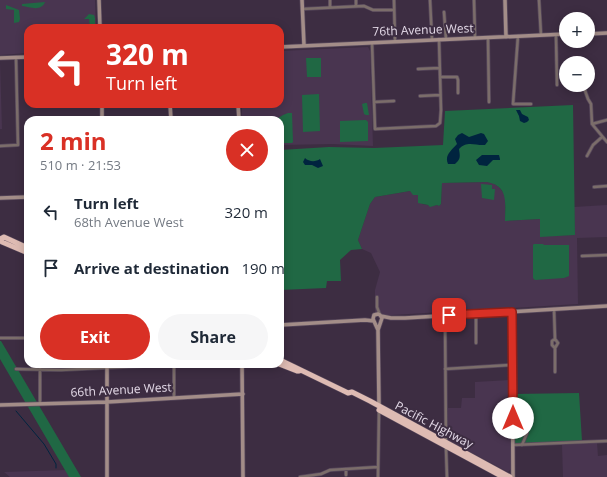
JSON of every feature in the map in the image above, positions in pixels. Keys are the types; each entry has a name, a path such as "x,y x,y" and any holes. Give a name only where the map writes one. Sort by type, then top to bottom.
{"highway":[{"path":"0,239 4,237 24,246"},
{"path":"0,239 2,242 24,251"},
{"name":"Pacific Highway","path":"284,362 348,393 350,396 379,408 439,438 454,451 503,477"},
{"name":"Pacific Highway","path":"284,366 297,371 300,370"},
{"name":"Pacific Highway","path":"379,408 510,477"}],"street":[{"path":"99,0 100,24"},
{"path":"301,0 304,45"},
{"path":"330,0 330,7"},
{"path":"356,0 356,6"},
{"path":"394,0 395,41"},
{"path":"430,0 432,39"},
{"path":"474,0 475,38"},
{"path":"505,0 506,37"},
{"path":"539,0 541,35"},
{"path":"302,9 364,6 373,10 394,10"},
{"path":"444,12 446,39"},
{"path":"595,34 607,33"},
{"path":"556,35 557,85"},
{"name":"76th Avenue West","path":"284,47 432,39 559,35"},
{"path":"518,36 512,104 530,104"},
{"path":"488,38 489,102"},
{"path":"372,43 375,129 438,125 441,120 439,39"},
{"path":"0,146 18,145 16,57"},
{"path":"0,58 24,57"},
{"path":"418,68 440,68"},
{"path":"440,77 457,77 458,93"},
{"path":"585,92 591,104 592,124 607,142"},
{"path":"420,96 440,95"},
{"path":"374,102 394,101"},
{"path":"592,124 607,120"},
{"path":"587,156 593,145 602,137"},
{"path":"594,186 607,186"},
{"path":"0,198 24,197"},
{"path":"582,256 607,255"},
{"path":"376,297 377,307 381,315 378,330 378,477"},
{"path":"284,325 365,320 374,322 391,318 607,306"},
{"path":"377,307 374,322 378,330"},
{"path":"554,309 555,339 558,343 554,348"},
{"path":"512,312 513,477"},
{"path":"476,313 476,343"},
{"path":"365,320 378,314 391,318"},
{"path":"445,315 446,477"},
{"path":"0,338 24,338"},
{"path":"555,339 552,341 554,348 555,372"},
{"path":"445,369 513,365"},
{"path":"16,369 56,370 82,368"},
{"path":"107,368 107,477"},
{"path":"174,368 174,398"},
{"path":"242,368 244,477"},
{"path":"40,369 40,404"},
{"name":"66th Avenue West","path":"0,405 107,402 243,394"},
{"path":"522,445 527,433"},
{"path":"439,438 446,434"},
{"path":"513,445 607,441"},
{"path":"446,457 454,451"},
{"path":"300,477 321,474 328,470 378,467"},
{"path":"346,469 346,475"}],"shaded area":[{"path":"0,0 95,0 96,24 24,24 24,53 0,55"},
{"path":"368,47 370,51 373,146 333,144 284,145 284,116 242,116 242,108 284,108 284,51"},
{"path":"0,61 2,129 0,129"},
{"path":"442,183 493,183 499,187 505,195 505,221 540,219 540,236 575,235 574,207 607,205 607,237 577,238 578,304 375,316 375,290 380,272 371,253 362,249 358,240 370,204 375,197 410,191 418,195 422,204 439,206 441,204"},
{"path":"510,380 511,469 508,472 448,440 448,408 461,408 462,398 475,398 475,382"},
{"path":"597,443 598,456 607,455 607,477 563,477 562,445"},
{"path":"66,470 70,477 10,477 4,472"}],"green space":[{"path":"45,2 38,8 22,6 22,4"},
{"path":"6,5 19,10 19,22 14,23 14,10 6,9"},
{"path":"89,14 94,15 95,24 90,24 89,19 84,19"},
{"path":"306,58 321,58 321,77 307,77"},
{"path":"319,94 320,131 303,132 302,95"},
{"path":"367,103 369,115 364,114 362,104"},
{"path":"573,105 575,235 540,237 540,219 505,221 504,196 499,187 494,184 487,182 442,183 441,204 439,206 437,205 430,207 428,205 418,203 418,195 413,195 410,191 375,197 370,204 358,240 362,249 351,250 340,260 341,281 327,281 326,288 284,290 284,150 329,147 374,148 443,145 445,111"},
{"path":"292,113 292,143 284,143 284,116 281,116"},
{"path":"366,120 368,122 368,141 340,142 340,121"},
{"path":"481,184 492,185 492,189 495,189 494,200 482,198"},
{"path":"534,244 569,245 569,276 564,278 535,280 533,278"},
{"path":"0,341 81,477 69,477 0,359"},
{"path":"579,393 582,441 514,444 514,394"}],"water":[{"path":"516,110 520,110 522,114 528,117 529,120 527,122 524,123 520,121"},
{"path":"462,133 469,137 481,133 484,134 488,141 485,145 468,144 462,146 459,149 460,156 458,161 455,164 448,164 448,155 457,144 455,139"},
{"path":"482,155 499,155 500,160 493,160 487,166 479,165 476,160"},
{"path":"305,158 312,161 317,161 320,159 323,166 318,168 312,165 305,165 303,162"}],"waterway":[{"path":"16,411 44,444 56,464 56,468"}],"route":[{"path":"449,315 512,312 513,418"}]}
